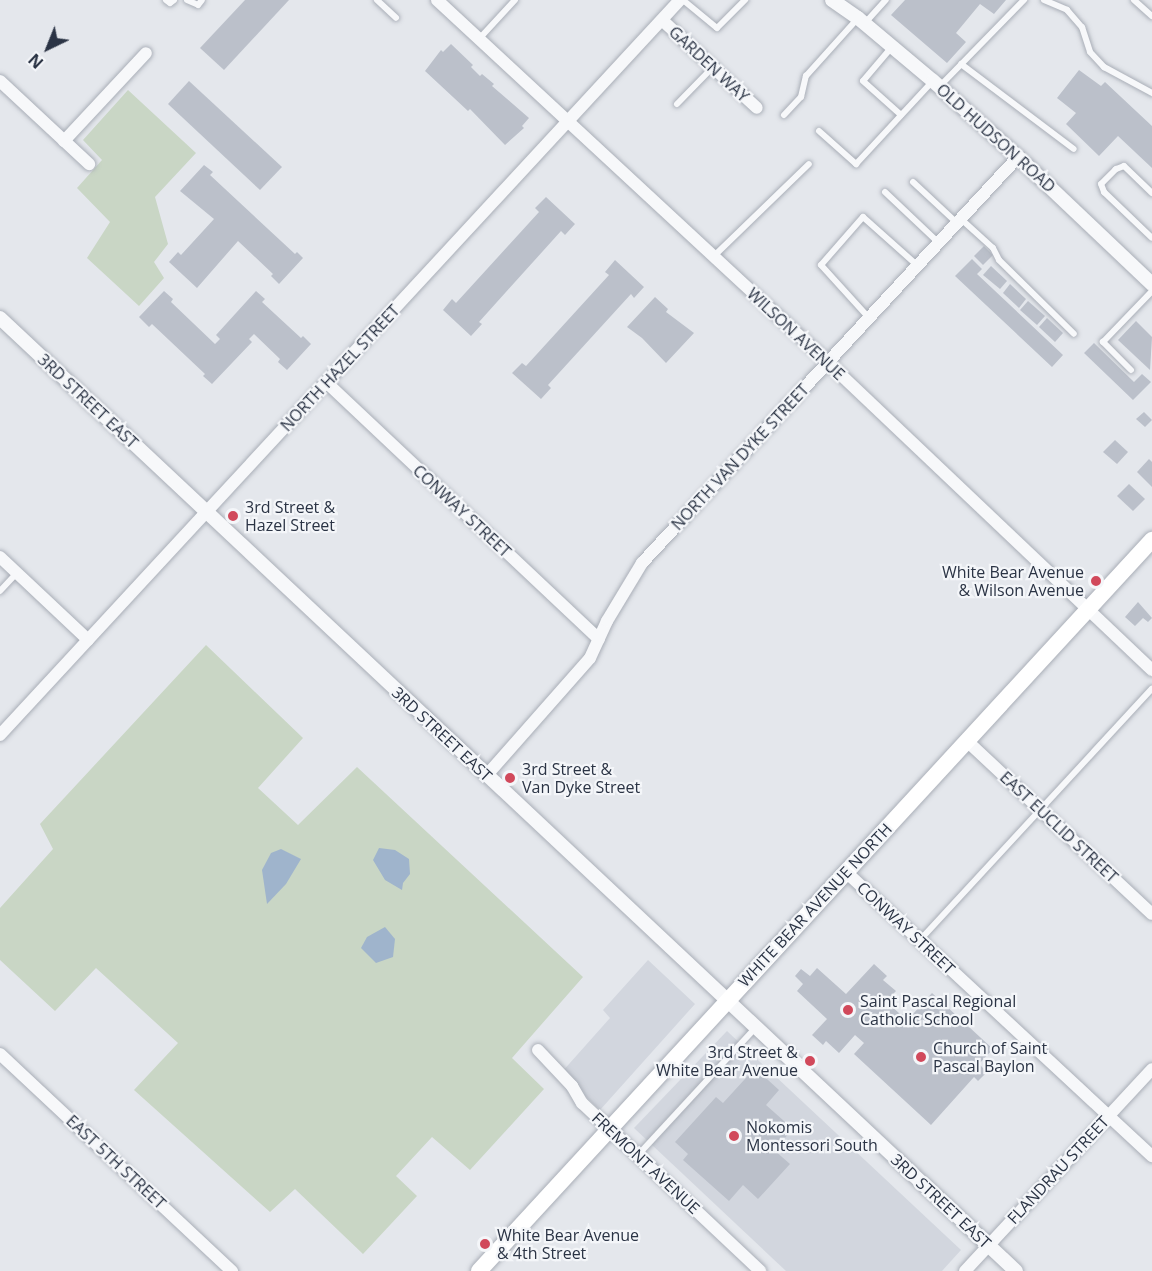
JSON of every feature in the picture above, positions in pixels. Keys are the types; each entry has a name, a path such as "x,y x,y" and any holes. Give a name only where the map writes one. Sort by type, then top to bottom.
{"main road":[{"name":"WHITE BEAR AVENUE NORTH","path":"485,1269 609,1128 1152,540"}],"street":[{"name":"WILSON AVENUE","path":"438,0 1152,670"},
{"name":"NORTH HAZEL STREET","path":"0,735 682,0"},
{"name":"OLD HUDSON ROAD","path":"832,0 862,21 936,84 1150,277"},
{"name":"GARDEN WAY","path":"662,20 757,108"},
{"path":"64,141 146,53"},
{"path":"0,81 89,164"},
{"name":"NORTH VAN DYKE STREET","path":"486,776 590,658 642,563 1018,157"},
{"name":"3RD STREET EAST","path":"0,318 1016,1271"},
{"name":"CONWAY STREET","path":"326,382 599,639"},
{"path":"0,557 88,640"},
{"name":"EAST EUCLID STREET","path":"967,741 1152,914"},
{"name":"CONWAY STREET","path":"845,871 1152,1156"},
{"name":"FREMONT AVENUE","path":"538,1050 572,1086 582,1103 760,1271"},
{"name":"EAST 5TH STREET","path":"0,1054 232,1271"},
{"name":"FLANDRAU STREET","path":"965,1271 1152,1069"}],"lane":[{"path":"166,0 170,3 174,0"},
{"path":"187,0 198,5 202,0"},
{"path":"377,0 396,18"},
{"path":"479,39 515,0"},
{"path":"682,0 717,28 745,0"},
{"path":"784,115 801,97 806,76 886,0"},
{"path":"819,130 856,164 901,116 961,64 1024,0"},
{"path":"1044,0 1067,10 1082,27 1090,52 1104,67 1152,93"},
{"path":"1134,0 1152,16"},
{"path":"892,47 863,81 901,116"},
{"path":"961,64 1074,150"},
{"path":"677,104 713,67"},
{"path":"713,257 809,164"},
{"path":"1152,193 1124,166 1116,169 1101,184 1104,192 1152,238"},
{"path":"913,182 993,248 999,260 1074,334"},
{"path":"885,192 940,243"},
{"path":"870,319 821,265 863,217 919,266"},
{"path":"1131,370 1103,342 1152,291"},
{"path":"0,591 17,573"},
{"path":"919,940 1152,690"},
{"path":"638,1156 756,1027"}],"shaded area":[{"path":"648,960 695,1004 600,1110 561,1073 610,1018 603,1010"},
{"path":"727,1031 961,1250 942,1271 786,1271 634,1128"}],"green space":[{"path":"128,90 196,153 155,197 168,244 154,262 164,278 139,306 87,258 110,222 77,188 102,160 83,140"},
{"path":"206,645 303,738 258,788 298,825 357,767 583,977 512,1058 544,1089 470,1170 432,1137 396,1176 417,1196 363,1254 295,1189 270,1212 134,1090 178,1043 96,968 55,1011 0,960 0,908 53,849 40,824"}],"water":[{"path":"379,848 395,850 409,859 410,874 403,883 402,890 385,880 373,860"},
{"path":"281,849 301,859 286,884 267,904 262,870 271,853"},
{"path":"385,927 395,939 393,957 376,963 361,948 367,937"}],"building":[{"path":"245,0 289,0 224,70 200,48"},
{"path":"905,0 1006,0 994,14 980,4 956,33 966,42 947,63 891,15"},
{"path":"451,44 473,65 471,67 480,76 482,74 494,84 492,86 529,118 522,126 524,128 505,145 470,109 468,111 425,71 441,50 443,52"},
{"path":"1079,70 1101,86 1105,82 1152,126 1152,168 1118,136 1099,156 1066,124 1076,113 1057,98"},
{"path":"189,81 282,167 260,190 168,104"},
{"path":"204,165 213,172 210,175 295,254 297,252 303,258 279,284 271,276 273,274 238,241 197,288 169,262 178,252 181,255 214,219 180,191"},
{"path":"546,197 575,224 565,235 561,231 479,322 482,324 471,336 443,310 452,299 456,303 539,212 535,208"},
{"path":"984,246 993,255 983,265 974,256"},
{"path":"972,259 982,269 977,274 1063,355 1052,367 955,276"},
{"path":"615,260 644,287 634,298 631,294 548,385 551,388 541,399 512,373 522,363 526,366 609,275 605,272"},
{"path":"991,266 1007,281 1000,289 983,275"},
{"path":"1010,284 1026,299 1019,308 1003,293"},
{"path":"164,291 173,299 171,302 215,344 220,339 216,335 256,291 265,299 262,302 301,338 303,336 311,344 287,370 278,362 280,359 254,334 249,339 252,342 212,384 203,376 205,374 152,324 149,327 139,317"},
{"path":"655,297 668,309 666,312 694,333 666,363 642,338 627,327"},
{"path":"1028,301 1045,316 1037,325 1020,310"},
{"path":"1047,318 1063,333 1055,342 1039,327"},
{"path":"1136,321 1152,337 1150,370 1118,340"},
{"path":"1094,343 1134,382 1142,374 1151,382 1133,400 1084,353"},
{"path":"1144,412 1152,420 1145,427 1136,419"},
{"path":"1115,440 1128,452 1117,464 1103,452"},
{"path":"1149,459 1152,462 1152,487 1137,472"},
{"path":"1129,484 1145,499 1133,511 1117,496"},
{"path":"1138,602 1152,618 1148,622 1143,618 1135,626 1125,617"},
{"name":"Church of Saint Pascal Baylon","path":"874,964 887,976 883,980 896,991 886,1001 900,1014 913,1014 932,993 993,1049 979,1064 987,1072 978,1081 974,1077 931,1125 854,1054 864,1043 855,1035 839,1053 826,1041 823,1045 812,1035 827,1019 797,991 803,984 795,976 801,969 810,976 817,968 846,994"},
{"name":"Nokomis Montessori South","path":"755,1068 779,1090 766,1105 793,1129 774,1150 790,1164 758,1199 743,1185 729,1201 683,1160 688,1154 675,1142 716,1097 723,1103"}],"place":[{"name":"3rd Street & Hazel Street","path":"233,516"},
{"name":"White Bear Avenue & Wilson Avenue","path":"1096,581"},
{"name":"3rd Street & Van Dyke Street","path":"510,778"},
{"name":"Saint Pascal Regional Catholic School","path":"848,1010"},
{"name":"Church of Saint Pascal Baylon","path":"921,1057"},
{"name":"3rd Street & White Bear Avenue","path":"810,1061"},
{"name":"Nokomis Montessori South","path":"734,1136"},
{"name":"White Bear Avenue & 4th Street","path":"485,1244"}]}
